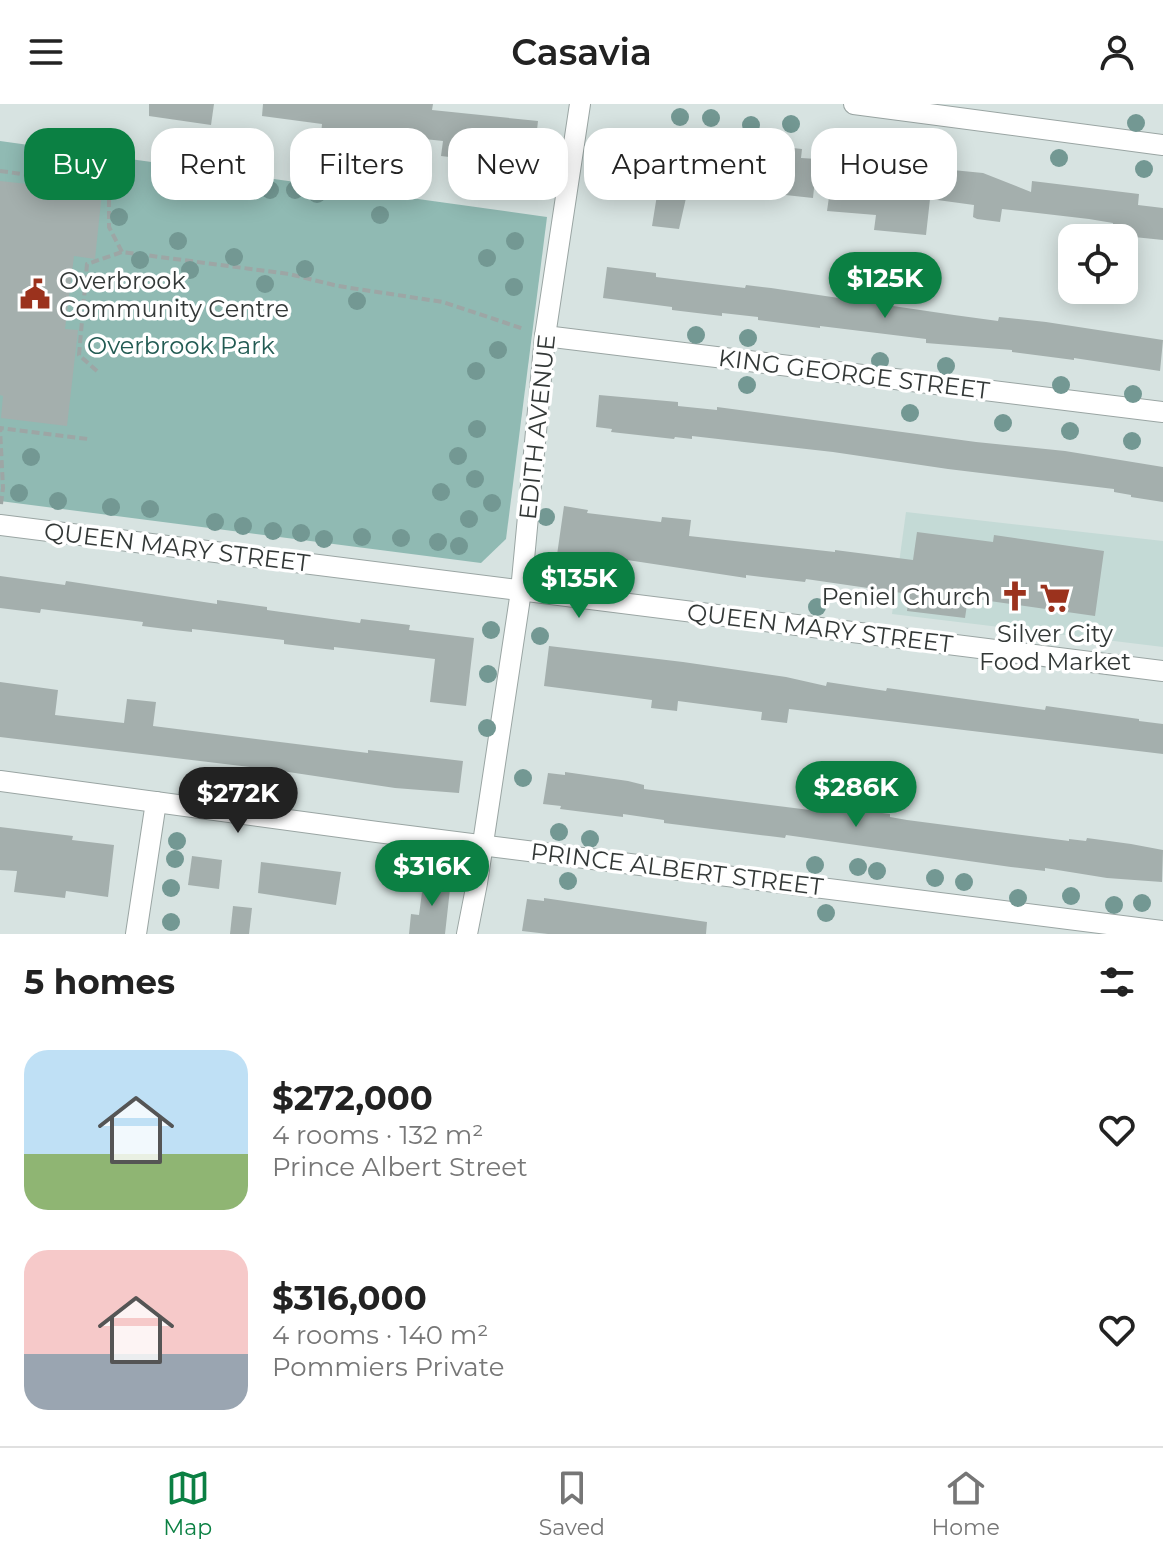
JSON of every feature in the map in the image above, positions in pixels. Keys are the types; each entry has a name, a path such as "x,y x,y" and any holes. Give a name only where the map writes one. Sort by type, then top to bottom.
{"street":[{"name":"EDITH AVENUE","path":"467,934 521,591 545,336 580,104"},
{"path":"854,104 1163,145"},
{"name":"KING GEORGE STREET","path":"545,336 1163,412"},
{"name":"QUEEN MARY STREET","path":"0,525 1163,671"},
{"name":"PRINCE ALBERT STREET","path":"0,781 1163,931"},
{"path":"136,934 156,802"}],"path":[{"path":"0,171 103,185 109,193 109,227 122,252"},
{"path":"97,371 79,355 87,264 122,252 289,274 338,286 443,302 545,336"},
{"path":"0,511 3,488 0,428 88,439"}],"shaded area":[{"path":"906,512 1163,541 1163,647 892,614"}],"green space":[{"name":"Overbrook Park","path":"0,141 24,144 24,200 135,200 135,160 151,162 151,200 274,200 274,179 290,181 290,200 425,200 547,217 506,539 481,563 0,501"}],"building":[{"path":"149,104 214,104 211,125 149,116"},
{"path":"263,104 433,104 432,110 538,121 537,128 448,128 448,157 441,156 443,141 432,140 432,128 322,128 322,124 262,116"},
{"path":"795,148 802,149 801,158 811,159 811,198 795,196"},
{"path":"957,170 983,173 1031,192 1032,181 1139,194 1138,205 1163,208 1163,240 1138,237 1138,224 1113,224 1002,209 1000,222 977,219 973,217 974,205 937,200 957,200"},
{"name":"Overbrook Community Centre","path":"0,181 24,184 24,200 101,200 95,259 74,256 65,329 78,330 67,426 1,418 3,396 0,395"},
{"path":"656,200 686,200 679,229 652,226"},
{"path":"829,200 930,200 926,235 874,230 876,215 827,211"},
{"path":"607,267 656,273 656,277 745,288 746,285 771,288 998,321 999,317 1046,322 1163,340 1160,371 1012,350 926,343 926,339 758,320 758,317 672,310 672,307 603,298"},
{"path":"599,395 678,402 678,406 717,410 717,407 1065,451 1163,467 1163,502 1131,497 1114,492 1114,489 833,452 692,436 692,439 674,439 611,432 612,429 596,427"},
{"path":"564,506 588,510 587,513 661,522 662,517 691,520 689,536 913,560 917,532 993,542 994,535 1104,551 1095,616 968,598 965,618 907,611 909,594 806,579 805,582 746,575 746,578 581,553 580,559 557,555"},
{"path":"0,576 65,585 66,581 217,604 217,600 360,623 361,619 410,625 409,630 474,638 466,706 430,702 435,659 284,644 284,640 192,629 192,632 142,626 143,622 41,609 40,613 0,608"},
{"path":"549,646 683,662 826,686 827,682 886,691 887,688 1045,710 1046,706 1139,719 1163,724 1163,754 789,709 787,723 761,720 762,712 678,701 677,711 651,708 652,700 544,686"},
{"path":"0,682 58,690 55,715 124,723 127,699 156,702 153,726 368,753 368,750 463,761 459,793 395,788 275,770 0,737"},
{"path":"565,772 628,781 644,785 644,789 810,810 811,807 827,809 827,806 890,814 890,817 907,820 1069,841 1086,841 1087,838 1131,844 1163,850 1162,882 1011,867 786,835 785,838 664,823 664,820 623,814 623,817 560,809 561,806 543,804 548,773 565,775"},
{"path":"0,827 73,836 72,840 114,845 108,897 66,891 65,898 14,892 17,871 0,870"},
{"path":"192,856 222,860 219,889 188,885"},
{"path":"261,862 341,872 336,905 258,893"},
{"path":"424,877 451,880 445,934 409,934 411,914 419,915"},
{"path":"544,898 707,922 706,934 548,934 522,931 527,899 544,901"},
{"path":"233,906 252,908 249,934 230,934"}],"place":[{"name":"Overbrook Community Centre","path":"35,294"},
{"name":"Peniel Church","path":"1015,596"},
{"name":"Silver City Food Market","path":"1055,598"}]}
